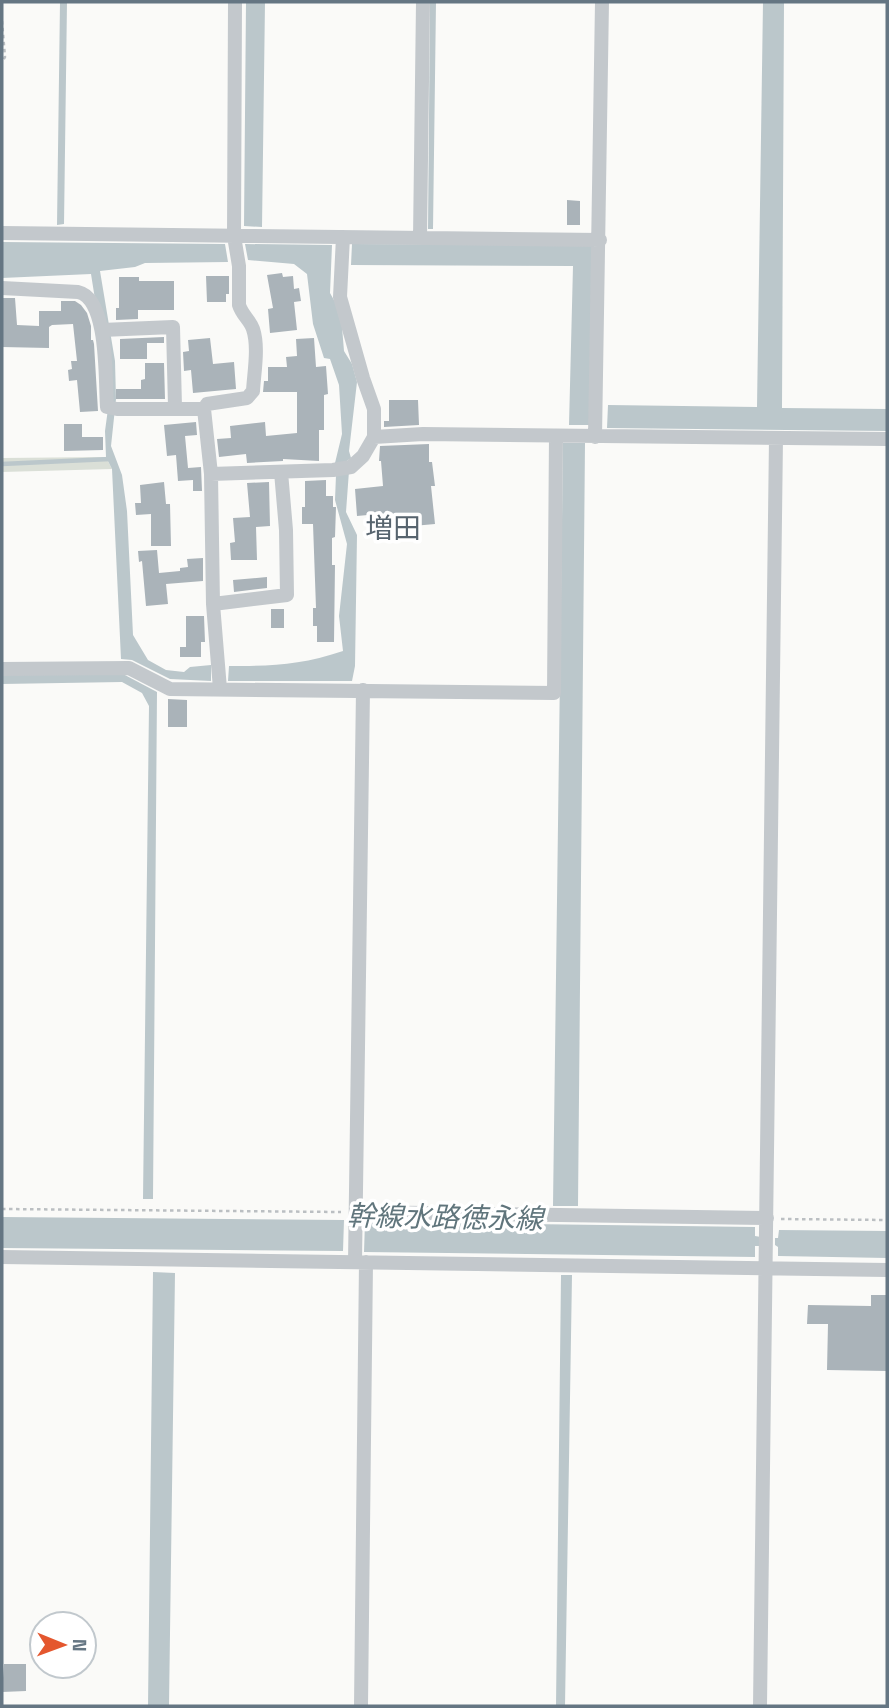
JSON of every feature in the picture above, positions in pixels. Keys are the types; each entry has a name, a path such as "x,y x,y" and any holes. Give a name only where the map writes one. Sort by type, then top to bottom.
{"street":[{"path":"220,689 213,604 211,474 204,409 207,404 247,398 253,391 255,334 239,305 239,266 234,236 235,2"},
{"path":"420,238 423,2"},
{"path":"595,437 602,2"},
{"path":"2,233 234,236 342,250 420,238 600,240"},
{"path":"211,474 333,470 351,467 363,456 374,437 374,409 340,298 342,250"},
{"path":"2,288 86,294 91,299 108,329 112,408 204,409"},
{"path":"108,329 173,327 175,407"},
{"path":"374,437 423,434 887,439"},
{"path":"2,669 129,668 170,689 554,693 556,436"},
{"path":"760,1706 775,438"},
{"path":"213,604 286,595 286,530 281,472"},
{"path":"361,1706 360,1262 355,1246 363,690"},
{"path":"356,1212 767,1219"},
{"path":"2,1257 887,1270"}],"path":[{"path":"2,21 5,57 2,62"},
{"path":"2,1209 356,1212"},
{"path":"767,1219 887,1220"}],"shaded area":[{"path":"60,2 67,2 64,224 57,225"},
{"path":"246,2 265,2 262,227 244,226"},
{"path":"430,2 436,2 433,229 428,229"},
{"path":"763,2 784,2 782,408 887,409 887,431 607,428 608,405 757,407"},
{"path":"2,242 225,244 228,262 145,263 135,267 100,271 115,361 116,399 111,446 122,475 127,511 133,635 148,660 166,670 184,672 190,667 211,665 211,681 170,679 132,660 121,659 112,469 106,457 105,431 110,394 91,274 2,278"},
{"path":"245,244 332,245 330,293 342,327 344,351 352,364 357,382 349,451 351,458 343,464 335,463 342,434 339,385 330,359 324,358 313,324 307,274 294,264 248,260"},
{"path":"352,244 594,245 589,425 569,425 573,266 351,265"},
{"path":"563,443 585,443 578,1206 553,1206"},
{"path":"106,457 112,469 2,472 2,458"},
{"path":"349,471 346,512 357,535 355,666 352,681 228,681 229,666 287,664 343,651 339,616 347,544 335,500 336,475"},
{"path":"123,674 157,692 153,1199 143,1199 149,706 142,693 122,682 2,684 2,675"},
{"path":"2,1217 344,1220 343,1251 2,1248"},
{"path":"365,1222 755,1227 755,1236 761,1237 761,1246 755,1246 755,1257 364,1252"},
{"path":"779,1230 887,1231 887,1258 778,1256 775,1238 778,1238"},
{"path":"153,1272 175,1273 169,1706 148,1706"},
{"path":"561,1275 572,1275 565,1706 556,1706"}],"building":[{"path":"567,200 580,201 580,225 567,225"},
{"path":"282,273 283,277 293,276 294,289 299,288 301,301 294,302 297,330 270,333 268,309 273,308 267,275"},
{"path":"206,276 229,276 226,302 207,302"},
{"path":"119,277 139,277 139,281 174,281 174,310 138,310 138,319 116,320 116,308 119,308"},
{"path":"2,298 15,298 17,325 39,326 39,311 61,311 61,301 75,301 81,305 87,313 94,344 98,411 80,412 77,380 69,381 71,361 77,361 73,324 49,327 49,348 2,347"},
{"path":"164,337 164,343 147,343 147,359 120,359 120,339"},
{"path":"210,338 213,364 234,362 236,389 193,393 191,370 184,371 183,352 189,351 188,340"},
{"path":"314,338 316,367 326,366 328,394 324,395 324,430 319,430 319,461 283,459 247,463 246,454 219,457 217,439 231,438 230,426 265,422 266,436 297,433 297,392 263,392 264,381 268,381 268,367 287,367 286,357 297,356 296,339"},
{"path":"145,363 164,363 165,399 116,399 116,389 141,389 141,380 145,379"},
{"path":"389,400 418,400 419,425 384,427 384,421 389,421"},
{"path":"196,422 197,435 185,436 188,468 201,467 202,491 193,491 193,480 178,481 176,455 167,456 164,425"},
{"path":"64,424 82,424 82,437 103,437 103,450 64,451"},
{"path":"429,444 429,462 432,462 435,486 431,486 435,524 413,526 412,515 390,518 389,513 357,516 355,489 383,486 379,461 380,446"},
{"path":"326,480 326,496 333,496 333,507 336,507 335,537 332,538 332,565 335,565 334,642 317,642 317,626 313,626 313,608 316,608 313,524 302,524 302,507 305,507 305,481"},
{"path":"164,482 166,504 170,504 171,546 151,546 151,514 136,515 135,503 141,503 140,485"},
{"path":"269,482 270,526 256,527 257,560 231,560 230,543 235,542 233,518 250,517 247,483"},
{"path":"157,550 159,573 180,571 180,568 188,567 187,559 203,558 203,581 166,584 168,604 146,606 142,561 139,562 138,551"},
{"path":"267,577 267,588 234,592 233,580"},
{"path":"271,609 284,609 284,628 271,628"},
{"path":"186,616 204,616 205,642 201,642 201,657 180,657 180,647 186,647"},
{"path":"168,699 187,700 187,727 168,727"},
{"path":"871,1295 887,1295 887,1371 827,1370 828,1324 807,1324 808,1305 871,1306"},
{"path":"4,1664 26,1664 26,1691 2,1692"}],"waterway":[{"path":"2,464 110,459"}],"district":[{"name":"増田","path":"393,528"}],"water label":[{"name":"幹線水路徳永線","path":"445,1217"}]}
